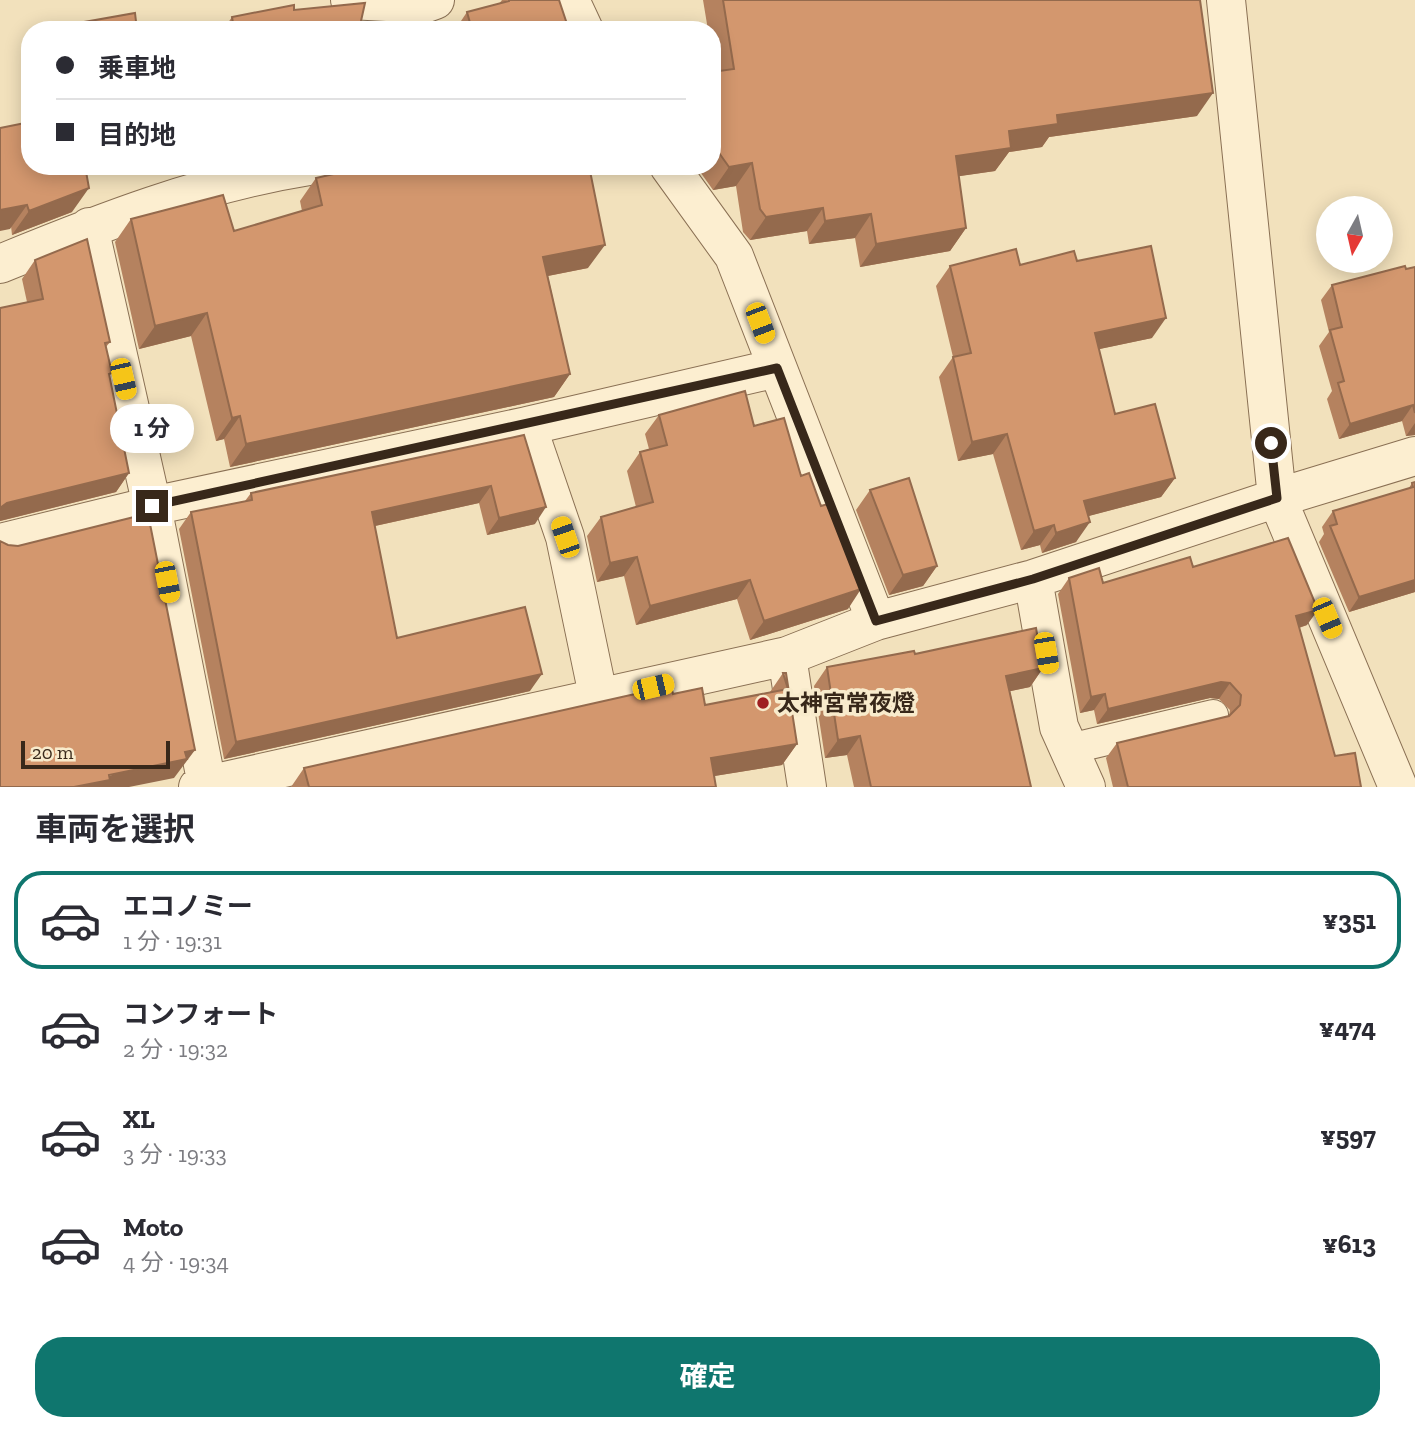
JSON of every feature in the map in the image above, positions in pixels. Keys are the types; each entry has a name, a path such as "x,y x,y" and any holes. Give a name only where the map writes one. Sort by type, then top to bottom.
{"street":[{"path":"350,0 421,11"},
{"path":"570,0 580,21"},
{"path":"1226,0 1277,498 1398,787"},
{"path":"0,264 89,227 240,175"},
{"path":"676,175 734,256 876,621"},
{"path":"89,227 152,506 202,786 599,700 787,656 876,621 1033,579 1277,498 1415,456"},
{"path":"0,543 152,506 527,426 777,368"},
{"path":"527,426 565,537 599,700"},
{"path":"1033,579 1059,727 1086,787"},
{"path":"787,656 807,787"}],"lane":[{"path":"1069,750 1213,715"}],"building":[{"path":"559,0 566,21 470,21 467,12 509,1"},
{"path":"723,0 1200,0 1213,93 1057,115 1058,124 1009,131 1011,148 956,156 966,228 876,244 871,214 825,221 823,208 766,217 760,209 752,163 729,167 721,156 721,71 734,69"},
{"path":"365,3 361,21 233,21 232,17 294,5 294,10"},
{"path":"135,13 136,21 90,21"},
{"path":"21,124 21,175 87,175 89,188 29,211 27,205 0,210 0,128"},
{"path":"329,175 591,175 605,245 543,257 570,374 246,444 240,416 232,418 207,313 155,326 131,219 223,195 234,231 322,205 316,178"},
{"path":"87,239 110,342 105,343 112,373 109,374 129,473 7,503 0,508 0,308 43,299 35,260"},
{"path":"1151,246 1166,318 1095,333 1115,414 1155,404 1175,478 1084,501 1090,522 1056,533 1054,525 1034,531 1007,434 972,442 953,357 971,353 950,266 1016,249 1020,265 1074,251 1077,261"},
{"path":"1415,267 1415,413 1413,405 1350,424 1338,383 1344,381 1330,330 1342,327 1332,285 1378,273 1393,273 1393,269"},
{"path":"745,391 754,426 784,418 801,476 809,473 821,506 828,504 861,589 764,621 750,580 650,606 637,557 610,563 601,517 653,502 640,452 667,445 659,415"},
{"path":"524,435 546,507 499,518 491,486 372,512 397,638 525,607 542,674 236,742 191,512 252,500 251,493"},
{"path":"909,478 937,566 903,575 870,490"},
{"path":"1415,482 1415,580 1359,597 1330,526 1337,524 1333,511 1413,487 1412,483"},
{"path":"138,516 139,521 149,519 195,750 185,752 187,759 109,775 110,780 74,787 0,787 0,541 18,546"},
{"path":"1288,538 1318,610 1296,616 1335,756 1355,753 1361,787 1128,787 1117,743 1229,716 1240,705 1241,695 1230,683 1221,682 1108,709 1105,694 1091,697 1069,578 1099,568 1103,583 1190,557 1193,567"},
{"path":"1036,628 1043,668 1006,676 1031,787 871,787 860,736 838,740 827,667 914,651 915,654"},
{"path":"783,673 786,673 797,744 711,758 716,787 309,787 304,768 671,686 673,694 702,688 705,705 788,689"}],"place":[{"name":"太神宮常夜燈","path":"763,703"}],"route":[{"path":"152,506 527,426 777,368 876,621 1033,579 1277,498 1271,443"}]}
